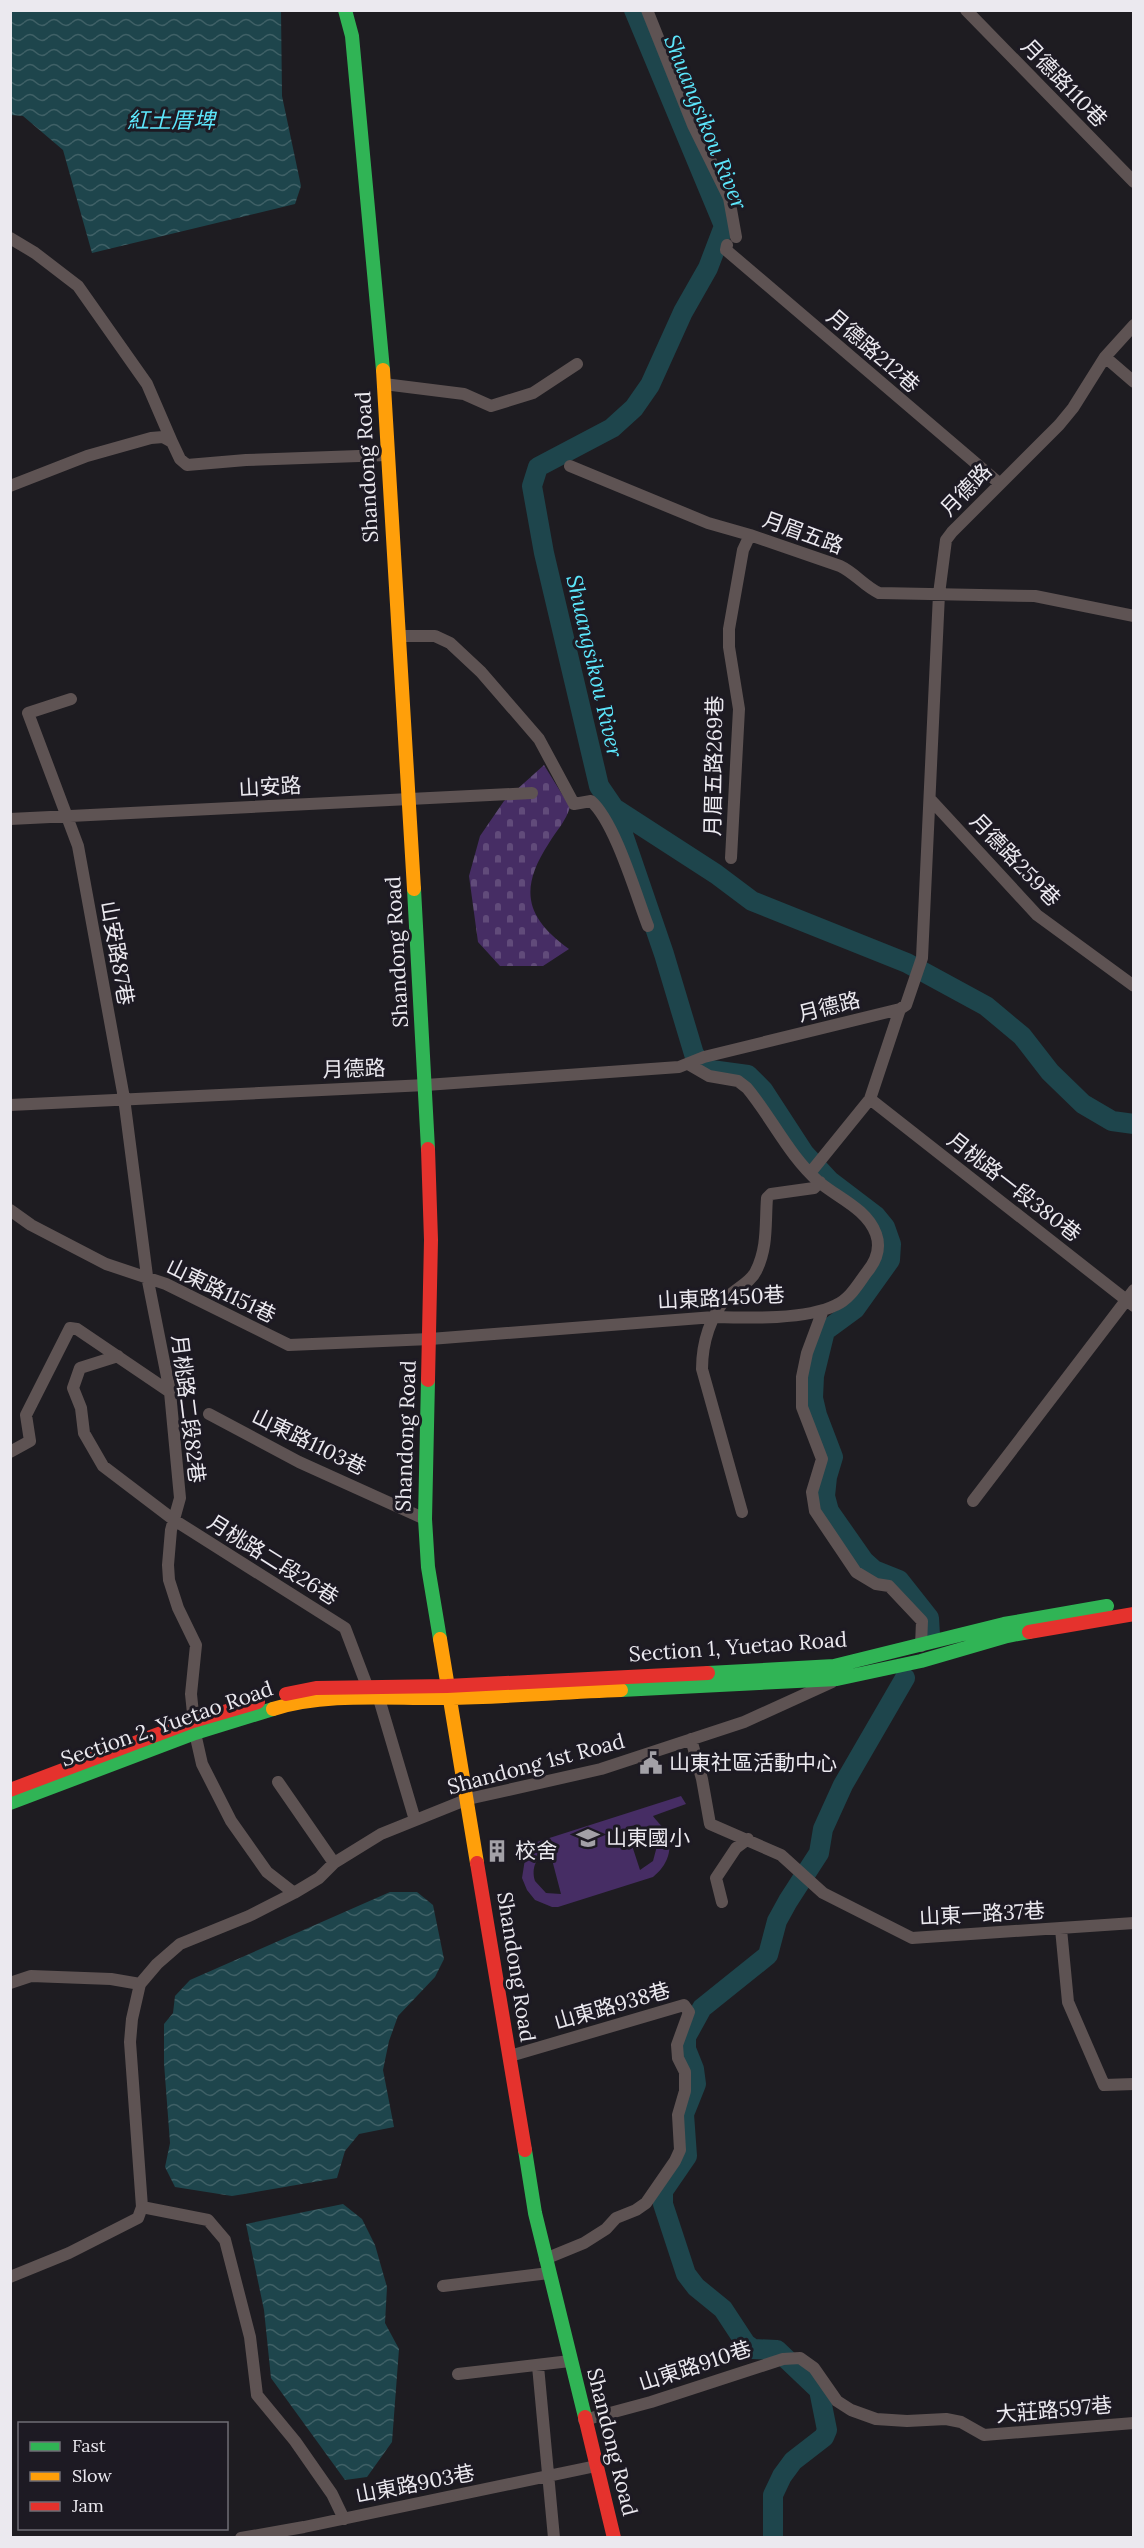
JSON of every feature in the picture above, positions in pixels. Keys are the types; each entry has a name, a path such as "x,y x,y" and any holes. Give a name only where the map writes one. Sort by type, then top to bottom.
{"street":[{"name":"Shandong Road","path":"345,10 352,36 380,318 426,1085 431,1240 424,1519 428,1567 535,2213 614,2538"},
{"name":"月德路212巷","path":"647,10 693,125 729,198 731,241 726,250 999,483"},
{"name":"月德路110巷","path":"966,10 1134,182"},
{"path":"10,238 35,253 78,286 147,384 180,459 187,465 246,460 387,455"},
{"name":"月德路","path":"10,1105 426,1085 667,1068 690,1065 704,1057 900,1009 906,1005 912,981 922,958 939,594 946,540 1073,408 1105,357 1134,325"},
{"path":"1105,357 1134,382"},
{"path":"384,384 464,394 491,406 533,393 577,364"},
{"path":"10,486 87,456 151,438 164,437 172,442"},
{"name":"月眉五路","path":"570,466 708,523 840,566 852,572 862,583 879,594 1035,596 1134,616"},
{"name":"月眉五路269巷","path":"731,858 739,709 729,647 729,629 743,550 750,535"},
{"path":"399,636 435,636 450,643 505,697 539,739 574,804 591,801 598,807 617,844 648,926"},
{"name":"山安路87巷","path":"71,699 28,713 78,846 124,1098"},
{"name":"山安路","path":"10,819 532,793"},
{"name":"月德路259巷","path":"930,799 1037,915 1134,986"},
{"path":"810,1173 824,1159 870,1099 900,1009"},
{"name":"山東路1450巷","path":"430,1339 714,1317 748,1318 823,1310 838,1305 851,1294 875,1262 878,1249 876,1234 867,1219 820,1182 798,1161 747,1088 738,1081 709,1076 690,1065"},
{"name":"月桃路二段82巷","path":"124,1098 147,1276 170,1392 180,1498 171,1530 169,1580 178,1608 196,1645 191,1694 194,1727 202,1764 231,1821 267,1872 294,1893"},
{"name":"月桃路一段380巷","path":"870,1099 1131,1299"},
{"path":"742,1512 702,1369 706,1338 714,1317 727,1297 755,1274 767,1234 767,1198 771,1194 814,1188 820,1182"},
{"name":"山東路1151巷","path":"10,1210 31,1226 106,1264 147,1276 289,1345 430,1339"},
{"path":"973,1501 1131,1299"},
{"path":"823,1310 807,1353 802,1377 802,1407 822,1459 815,1474 812,1492 815,1511 856,1572 876,1584 889,1586 922,1621 921,1646"},
{"path":"10,1452 30,1441 26,1415 70,1328 77,1329 170,1392"},
{"name":"月桃路二段26巷","path":"118,1356 80,1368 73,1388 81,1408 84,1433 103,1466 174,1520 345,1628 374,1690 415,1820"},
{"name":"山東路1103巷","path":"209,1414 299,1462 424,1519"},
{"name":"Section 1, Yuetao Road","path":"448,1692 836,1673 921,1660 1007,1636 1116,1610 1134,1602"},
{"name":"Section 1, Yuetao Road","path":"836,1673 921,1646 1004,1624 1116,1610 1134,1614"},
{"name":"Shandong 1st Road","path":"142,2207 130,2043 132,2019 140,1984 157,1964 180,1944 249,1916 294,1893 319,1878 334,1863 381,1834 468,1799 601,1769 744,1722 836,1673"},
{"name":"Section 2, Yuetao Road","path":"10,1790 290,1693 316,1688 448,1692"},
{"name":"Section 2, Yuetao Road","path":"10,1803 194,1727"},
{"path":"691,1739 702,1779 710,1824 748,1839"},
{"path":"278,1782 334,1863"},
{"path":"723,1902 716,1878 736,1848 748,1839"},
{"name":"山東一路37巷","path":"748,1839 781,1855 823,1893 912,1938 1134,1923"},
{"path":"1061,1929 1068,2002 1104,2085 1134,2084"},
{"path":"10,1983 32,1976 111,1979 140,1984"},
{"name":"山東路938巷","path":"510,2056 684,2005 689,2012 677,2044 678,2058 686,2072 685,2091 678,2115 680,2150 675,2161 646,2203 616,2218 606,2229 584,2243 545,2259"},
{"path":"10,2277 69,2253 138,2218 142,2207 207,2220 225,2240 249,2337 257,2395 332,2494 344,2519"},
{"path":"443,2286 549,2273"},
{"name":"山東路910巷","path":"585,2420 651,2402 787,2358"},
{"name":"大莊路597巷","path":"787,2358 800,2358 814,2368 837,2401 851,2410 876,2419 907,2421 946,2419 961,2422 984,2435 1134,2423"},
{"path":"458,2374 570,2361"},
{"path":"538,2366 554,2538"},
{"name":"山東路903巷","path":"241,2538 304,2532 344,2519 596,2466"}],"green space":[{"path":"544,765 570,807 564,821 539,859 533,874 531,901 535,914 543,925 569,949 543,966 500,966 478,942 469,876 480,836 504,801"},
{"path":"681,1796 686,1804 653,1816 668,1837 669,1850 666,1862 653,1877 558,1907 535,1900 527,1890 522,1878 525,1859 521,1860 518,1848","holes":["636,1825 650,1832 657,1846 653,1861 640,1870 626,1827","550,1852 561,1894 546,1893 535,1881 536,1863"]}],"water":[{"name":"紅土厝埤","path":"11,10 281,11 282,96 301,186 295,204 92,253 63,150 23,116 11,115"},
{"path":"390,1892 417,1892 433,1905 444,1959 435,1977 398,2016 389,2041 383,2070 394,2127 359,2134 345,2151 337,2178 232,2196 175,2187 165,2167 170,2143 164,2063 164,2024 173,2013 175,1996 190,1980"},
{"path":"343,2204 362,2219 375,2245 387,2287 385,2323 399,2349 392,2442 367,2477 345,2480 271,2378 264,2310 246,2224"}],"waterway":[{"name":"Shuangsikou River","path":"634,10 724,226 708,268 683,312 650,385 634,408 612,428 538,467 532,486 544,553 599,786 614,808 716,874 752,901 907,963 986,1006 1022,1036 1050,1072 1083,1104 1112,1121 1134,1124"},
{"path":"614,808 664,954 694,1054 702,1065 711,1070 748,1075 763,1090 804,1153 830,1181 876,1216 885,1227 891,1244 890,1260 855,1309 825,1331 814,1376 813,1398 833,1457 827,1477 825,1496 829,1511 864,1561 874,1570 899,1580 929,1618 930,1635"},
{"path":"773,2538 773,2495 782,2476 793,2461 824,2437 827,2430 819,2390 777,2350 753,2349 746,2344 723,2309 696,2287 686,2274 663,2204 663,2191 687,2156 684,2114 696,2084 694,2069 686,2049 686,2037 702,2008 768,1955 777,1921 819,1853 823,1829 843,1785 905,1678"}],"traffic: fast":[{"path":"345,10 352,36 383,370"},
{"path":"414,889 428,1149"},
{"path":"428,1380 425,1519 428,1567 440,1639"},
{"path":"708,1673 834,1666 1004,1624 1107,1606"},
{"path":"621,1690 837,1679 921,1661 1007,1636 1029,1632"},
{"path":"10,1803 195,1733 273,1709"},
{"path":"525,2150 535,2213 585,2417"}],"traffic: slow":[{"path":"383,370 414,889"},
{"path":"440,1639 477,1863"},
{"path":"273,1709 337,1698 469,1697 621,1690"}],"traffic: jam":[{"path":"428,1149 431,1240 428,1380"},
{"path":"1029,1632 1134,1614"},
{"path":"286,1694 316,1688 447,1686 708,1673"},
{"path":"10,1790 193,1721 258,1702"},
{"path":"477,1863 525,2150"},
{"path":"585,2417 614,2538"}],"place":[{"name":"山東社區活動中心","path":"651,1763"},
{"name":"山東國小","path":"588,1838"},
{"name":"校舍","path":"497,1851"}]}
